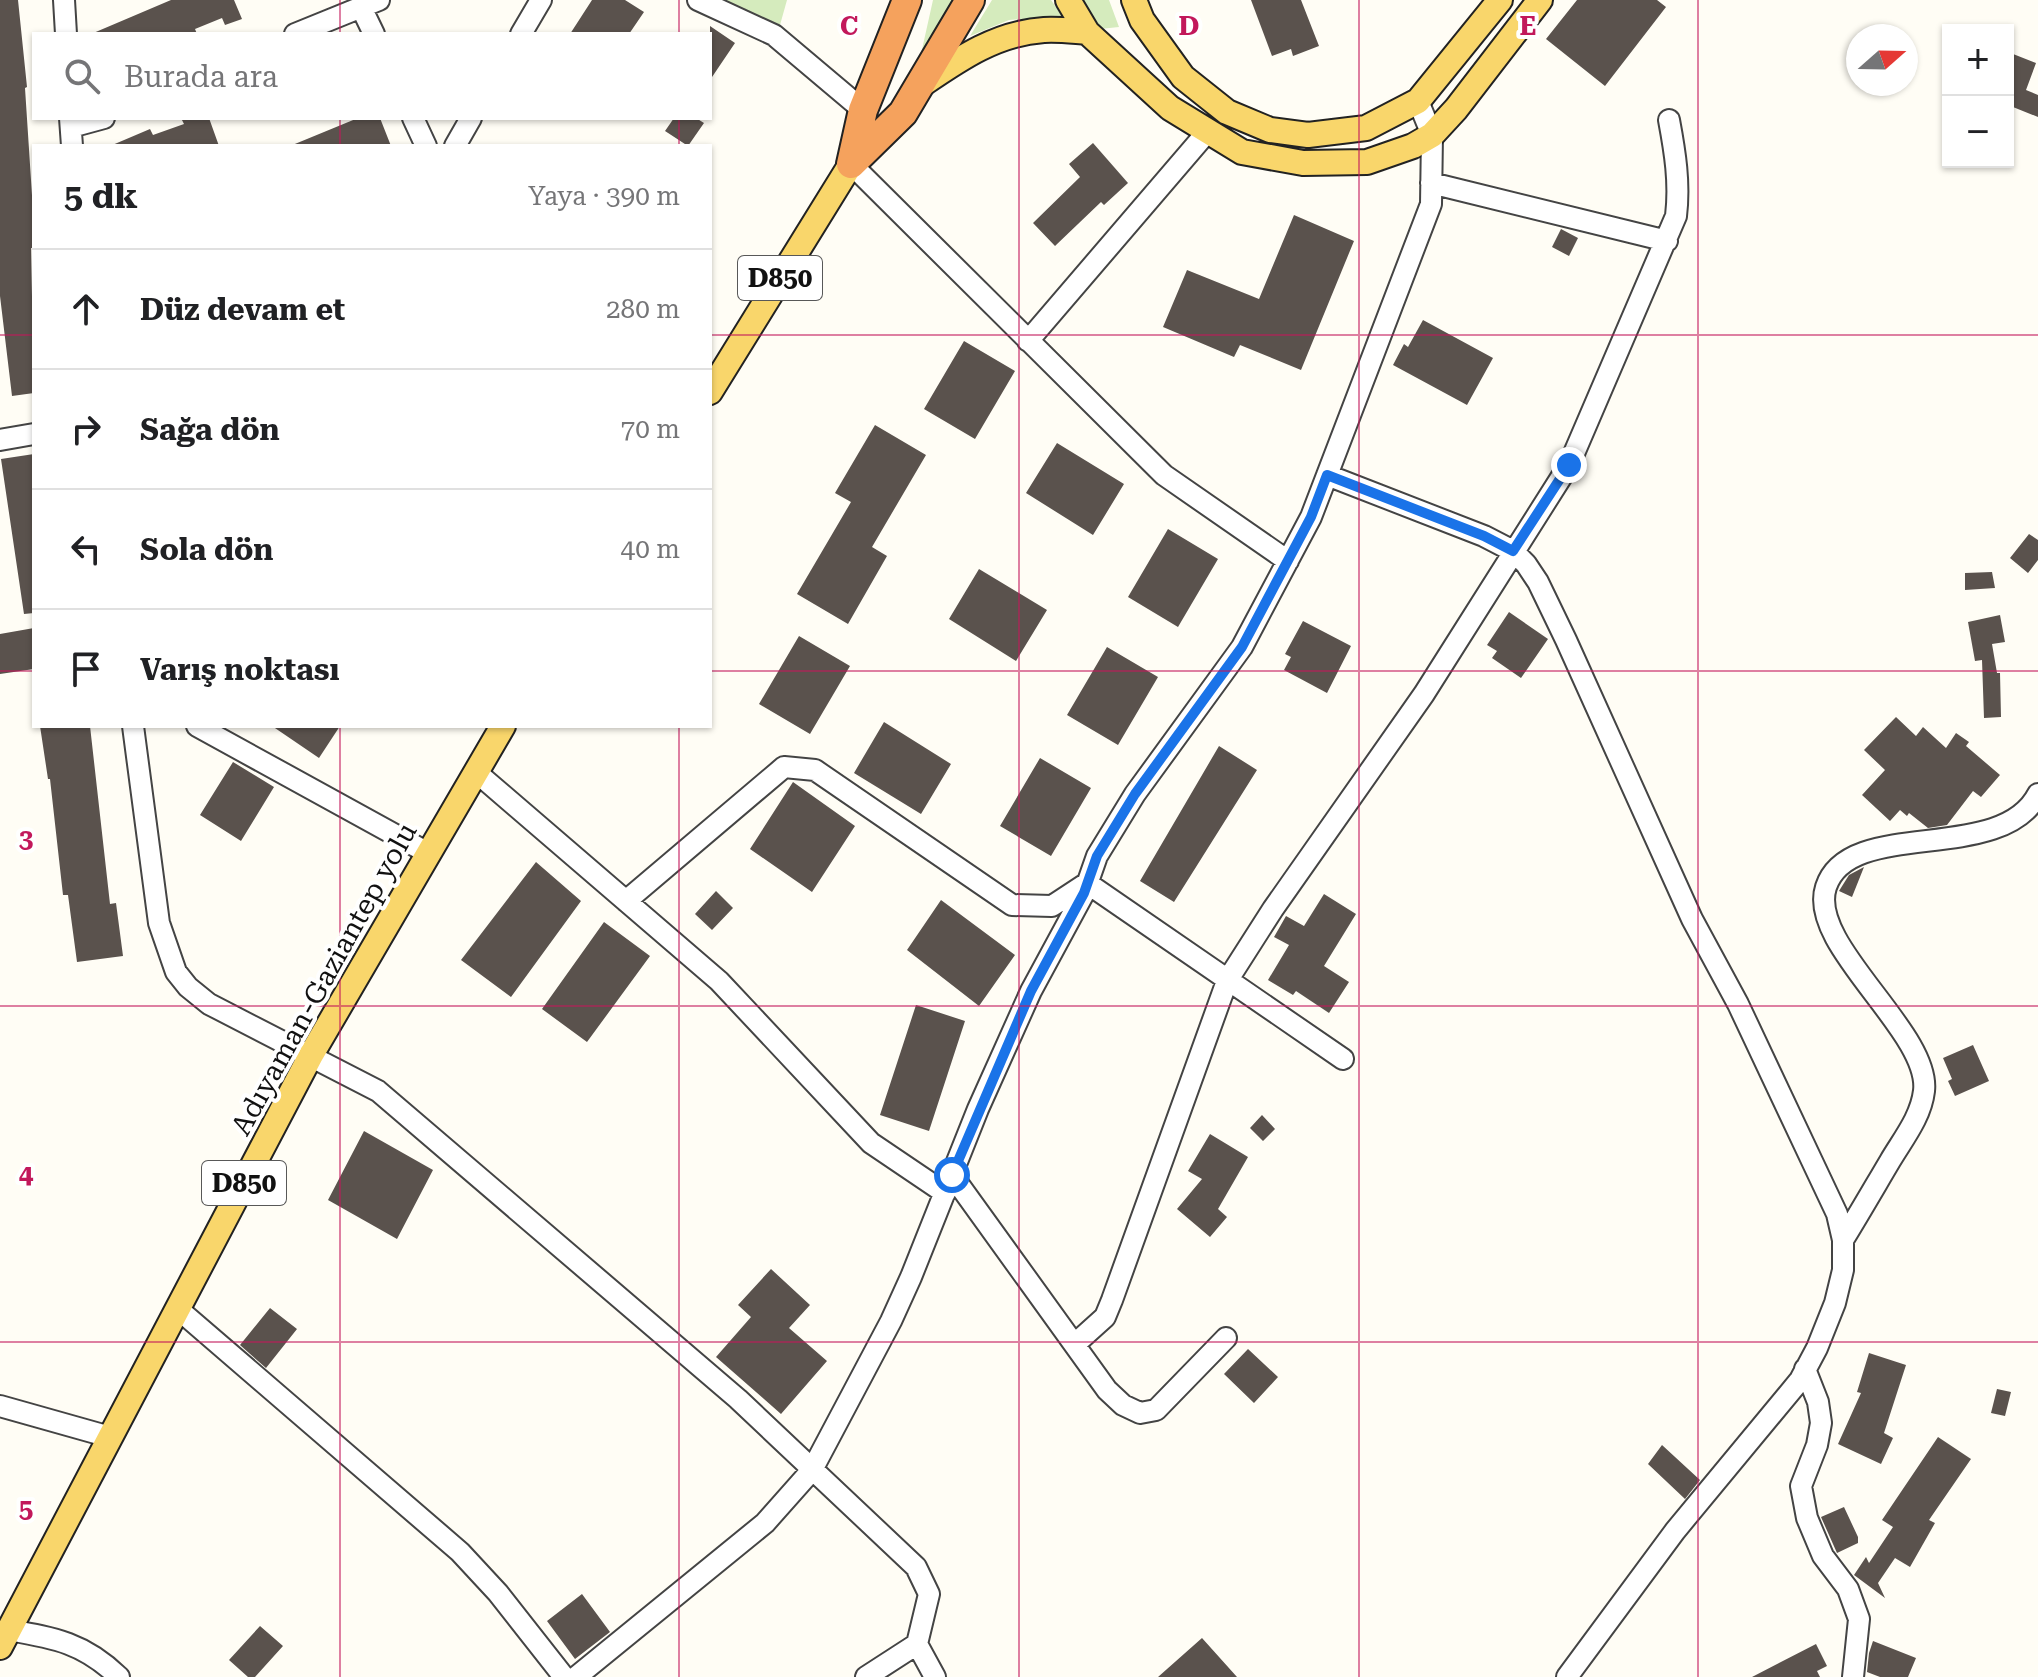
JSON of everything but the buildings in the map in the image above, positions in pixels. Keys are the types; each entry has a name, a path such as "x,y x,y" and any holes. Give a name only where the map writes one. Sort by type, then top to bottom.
{"highway":[{"name":"D850","path":"851,164 863,110 907,0"},
{"name":"D850","path":"851,164 903,113 970,0"}],"main road":[{"path":"1068,0 1087,32 1170,108 1242,152 1303,163 1367,162 1413,146 1432,135 1456,109 1540,0"},
{"path":"1134,0 1142,20 1183,77 1227,112 1270,130 1308,135 1366,128 1418,101 1500,0"},
{"path":"921,85 994,41 1046,30 1087,32"},
{"name":"D850","path":"712,389 851,164"},
{"name":"Adıyaman-Gaziantep yolu","path":"4,1638 311,1055 502,728"}],"street":[{"path":"64,0 66,32"},
{"path":"522,32 541,0"},
{"path":"698,0 774,35 863,110"},
{"path":"300,32 370,3 374,32"},
{"path":"576,1677 765,1523 812,1470 891,1321 1031,991 1087,883 1097,856 1135,794 1242,647 1311,517 1431,204 1432,135 1418,101"},
{"path":"71,130 98,120"},
{"path":"414,120 425,144"},
{"path":"456,144 470,120"},
{"path":"1075,1344 1105,1317 1227,981 1273,909 1424,694 1569,465 1676,216 1679,194 1669,120"},
{"path":"1028,341 1208,131"},
{"path":"851,164 1164,475 1288,561"},
{"path":"1431,183 1667,241"},
{"path":"0,440 32,434"},
{"path":"1327,475 1484,536 1513,551 1526,564 1545,596 1692,919 1738,1004 1837,1214 1843,1240 1843,1270 1835,1303 1800,1380 1675,1531 1567,1677"},
{"path":"133,728 159,923 176,972 188,987 209,1004 378,1091 738,1399 916,1567 929,1594 917,1644 935,1677"},
{"path":"201,728 428,853"},
{"path":"626,901 784,767 815,770 1012,905 1052,906 1087,883"},
{"path":"476,772 719,981 871,1143 948,1184 1075,1344 1107,1390 1123,1405 1140,1413 1156,1410 1226,1338"},
{"path":"1843,1240 1919,1112 1924,1088 1921,1068 1910,1045 1834,937 1827,913 1825,889 1834,873 1852,858 1895,844 1946,840 1990,830 2026,813 2038,794"},
{"path":"1087,883 1343,1059"},
{"path":"178,1309 460,1552 498,1593 564,1677"},
{"path":"1805,1369 1818,1402 1821,1423 1817,1445 1801,1486 1807,1518 1823,1556 1848,1589 1859,1619 1853,1677"},
{"path":"0,1406 110,1437"},
{"path":"4,1638 68,1642 102,1661 119,1677"},
{"path":"866,1677 917,1644"}],"green space":[{"path":"724,0 787,0 780,25"},
{"path":"933,0 959,0 919,63"},
{"path":"992,0 1051,0 1062,16 1009,20 970,36"},
{"path":"1080,0 1109,0 1119,27 1100,29"}],"route":[{"path":"952,1175 1031,991 1084,893 1097,856 1135,794 1242,647 1311,517 1327,475 1484,536 1513,551 1569,465"}]}
